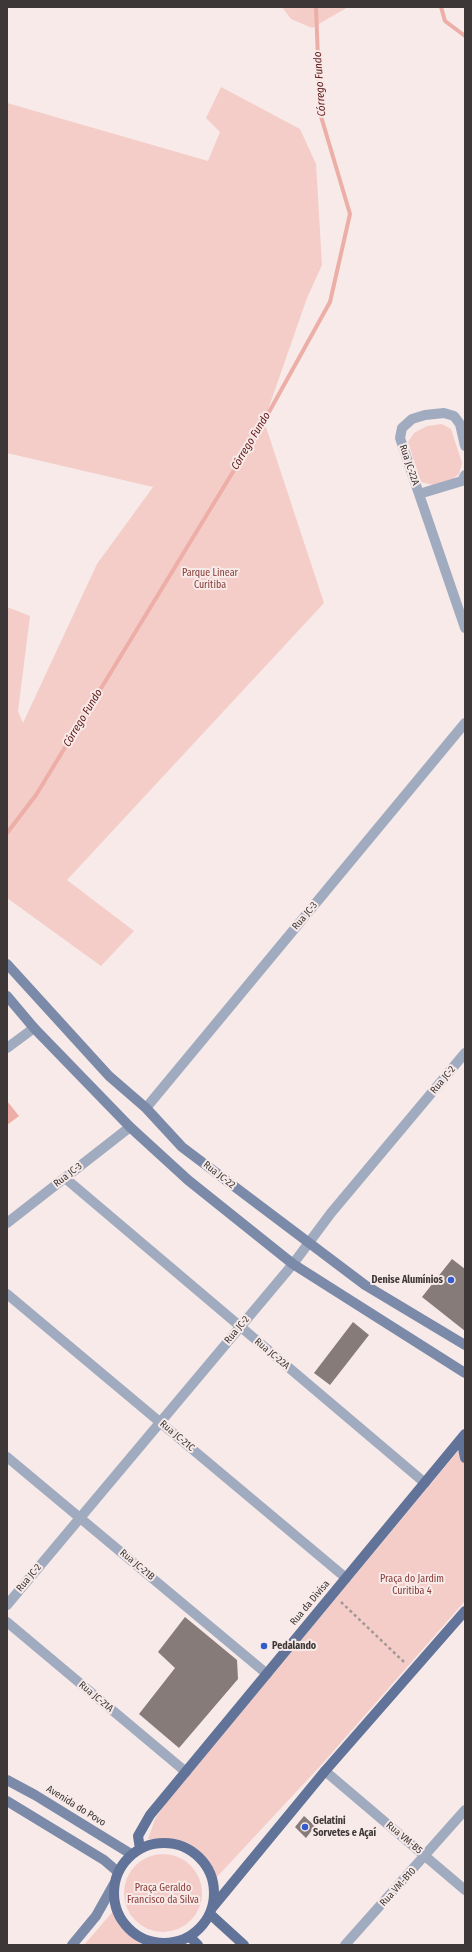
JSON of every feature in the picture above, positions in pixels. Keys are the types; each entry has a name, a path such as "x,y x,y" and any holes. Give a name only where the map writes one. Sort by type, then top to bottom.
{"main road":[{"name":"Rua JC-22","path":"7,964 109,1076 146,1108 182,1146 365,1285 465,1345"},
{"path":"7,996 34,1028 130,1127 188,1180 293,1264 465,1373"},
{"path":"463,1436 465,1458"},
{"name":"Rua da Divisa","path":"140,1848 138,1836 150,1815 463,1436"},
{"path":"114,1884 114,1901 117,1912 130,1931 144,1940 160,1944 177,1944 198,1931 211,1911 325,1770 465,1611"},
{"name":"Avenida do Povo","path":"7,1780 35,1795 131,1854"},
{"path":"7,1801 104,1860 118,1872"},
{"path":"72,1945 96,1916 114,1884 118,1872 131,1854 140,1848 156,1843 173,1844 188,1849 202,1860 210,1875 214,1891 211,1911"},
{"path":"211,1911 244,1945"},
{"path":"190,1937 198,1945"}],"street":[{"name":"Rua JC-22A","path":"465,446 460,424 454,416 444,413 412,419 402,428 400,438 465,628"},
{"name":"Rua JC-22A","path":"420,494 462,481 465,475"},
{"name":"Rua JC-3","path":"146,1108 465,723"},
{"path":"7,1048 34,1028"},
{"name":"Rua JC-2","path":"7,1604 293,1264 331,1213 465,1054"},
{"name":"Rua JC-3","path":"7,1223 130,1127"},
{"name":"Rua JC-22A","path":"65,1178 425,1483"},
{"name":"Rua JC-21C","path":"7,1294 346,1578"},
{"name":"Rua JC-21B","path":"7,1457 267,1674"},
{"name":"Rua JC-21A","path":"7,1622 186,1772"},
{"name":"Rua VM-B5","path":"325,1770 465,1890"},
{"name":"Rua VM-B10","path":"345,1945 426,1856 465,1810"}],"path":[{"path":"333,1594 413,1670"}],"green space":[{"path":"282,7 348,7 312,28 291,19"},
{"name":"Parque Linear Curitiba","path":"221,87 300,129 316,164 322,265 307,298 264,421 324,603 67,880 134,931 101,966 7,898 7,607 30,616 18,711 23,723 97,564 153,487 7,453 7,103 208,161 220,132 206,118"},
{"path":"442,424 451,429 462,463 459,474 449,482 433,485 421,482 408,442 414,433 427,426"},
{"name":"Praça do Jardim Curitiba 4","path":"458,1451 465,1465 465,1601 323,1763 215,1879 198,1850 187,1842 175,1839 148,1839 155,1819 166,1803"},
{"name":"Praça Geraldo Francisco da Silva","path":"163,1854 178,1857 191,1865 199,1878 202,1893 199,1908 191,1921 178,1929 163,1932 148,1929 135,1921 127,1908 124,1893 127,1878 135,1865 148,1857"},
{"path":"115,1909 117,1919 126,1930 139,1943 147,1945 84,1945"}],"shaded area":[{"path":"7,1101 19,1116 7,1125"}],"building":[{"name":"Denise Alumínios","path":"452,1259 465,1269 465,1331 422,1297"},
{"path":"353,1322 369,1335 330,1385 314,1373"},
{"path":"185,1617 237,1660 238,1679 179,1748 139,1714 175,1668 158,1652"},
{"name":"Gelatini Sorvetes e Açaí","path":"304,1816 315,1826 306,1838 295,1827"}],"waterway":[{"name":"Córrego Fundo","path":"7,833 36,795 264,421 330,302 350,214 320,113 316,7"},
{"path":"441,7 445,21 465,36"}],"place":[{"name":"Denise Alumínios","path":"451,1280"},
{"name":"Pedalando","path":"264,1646"},
{"name":"Gelatini Sorvetes e Açaí","path":"305,1827"}]}
